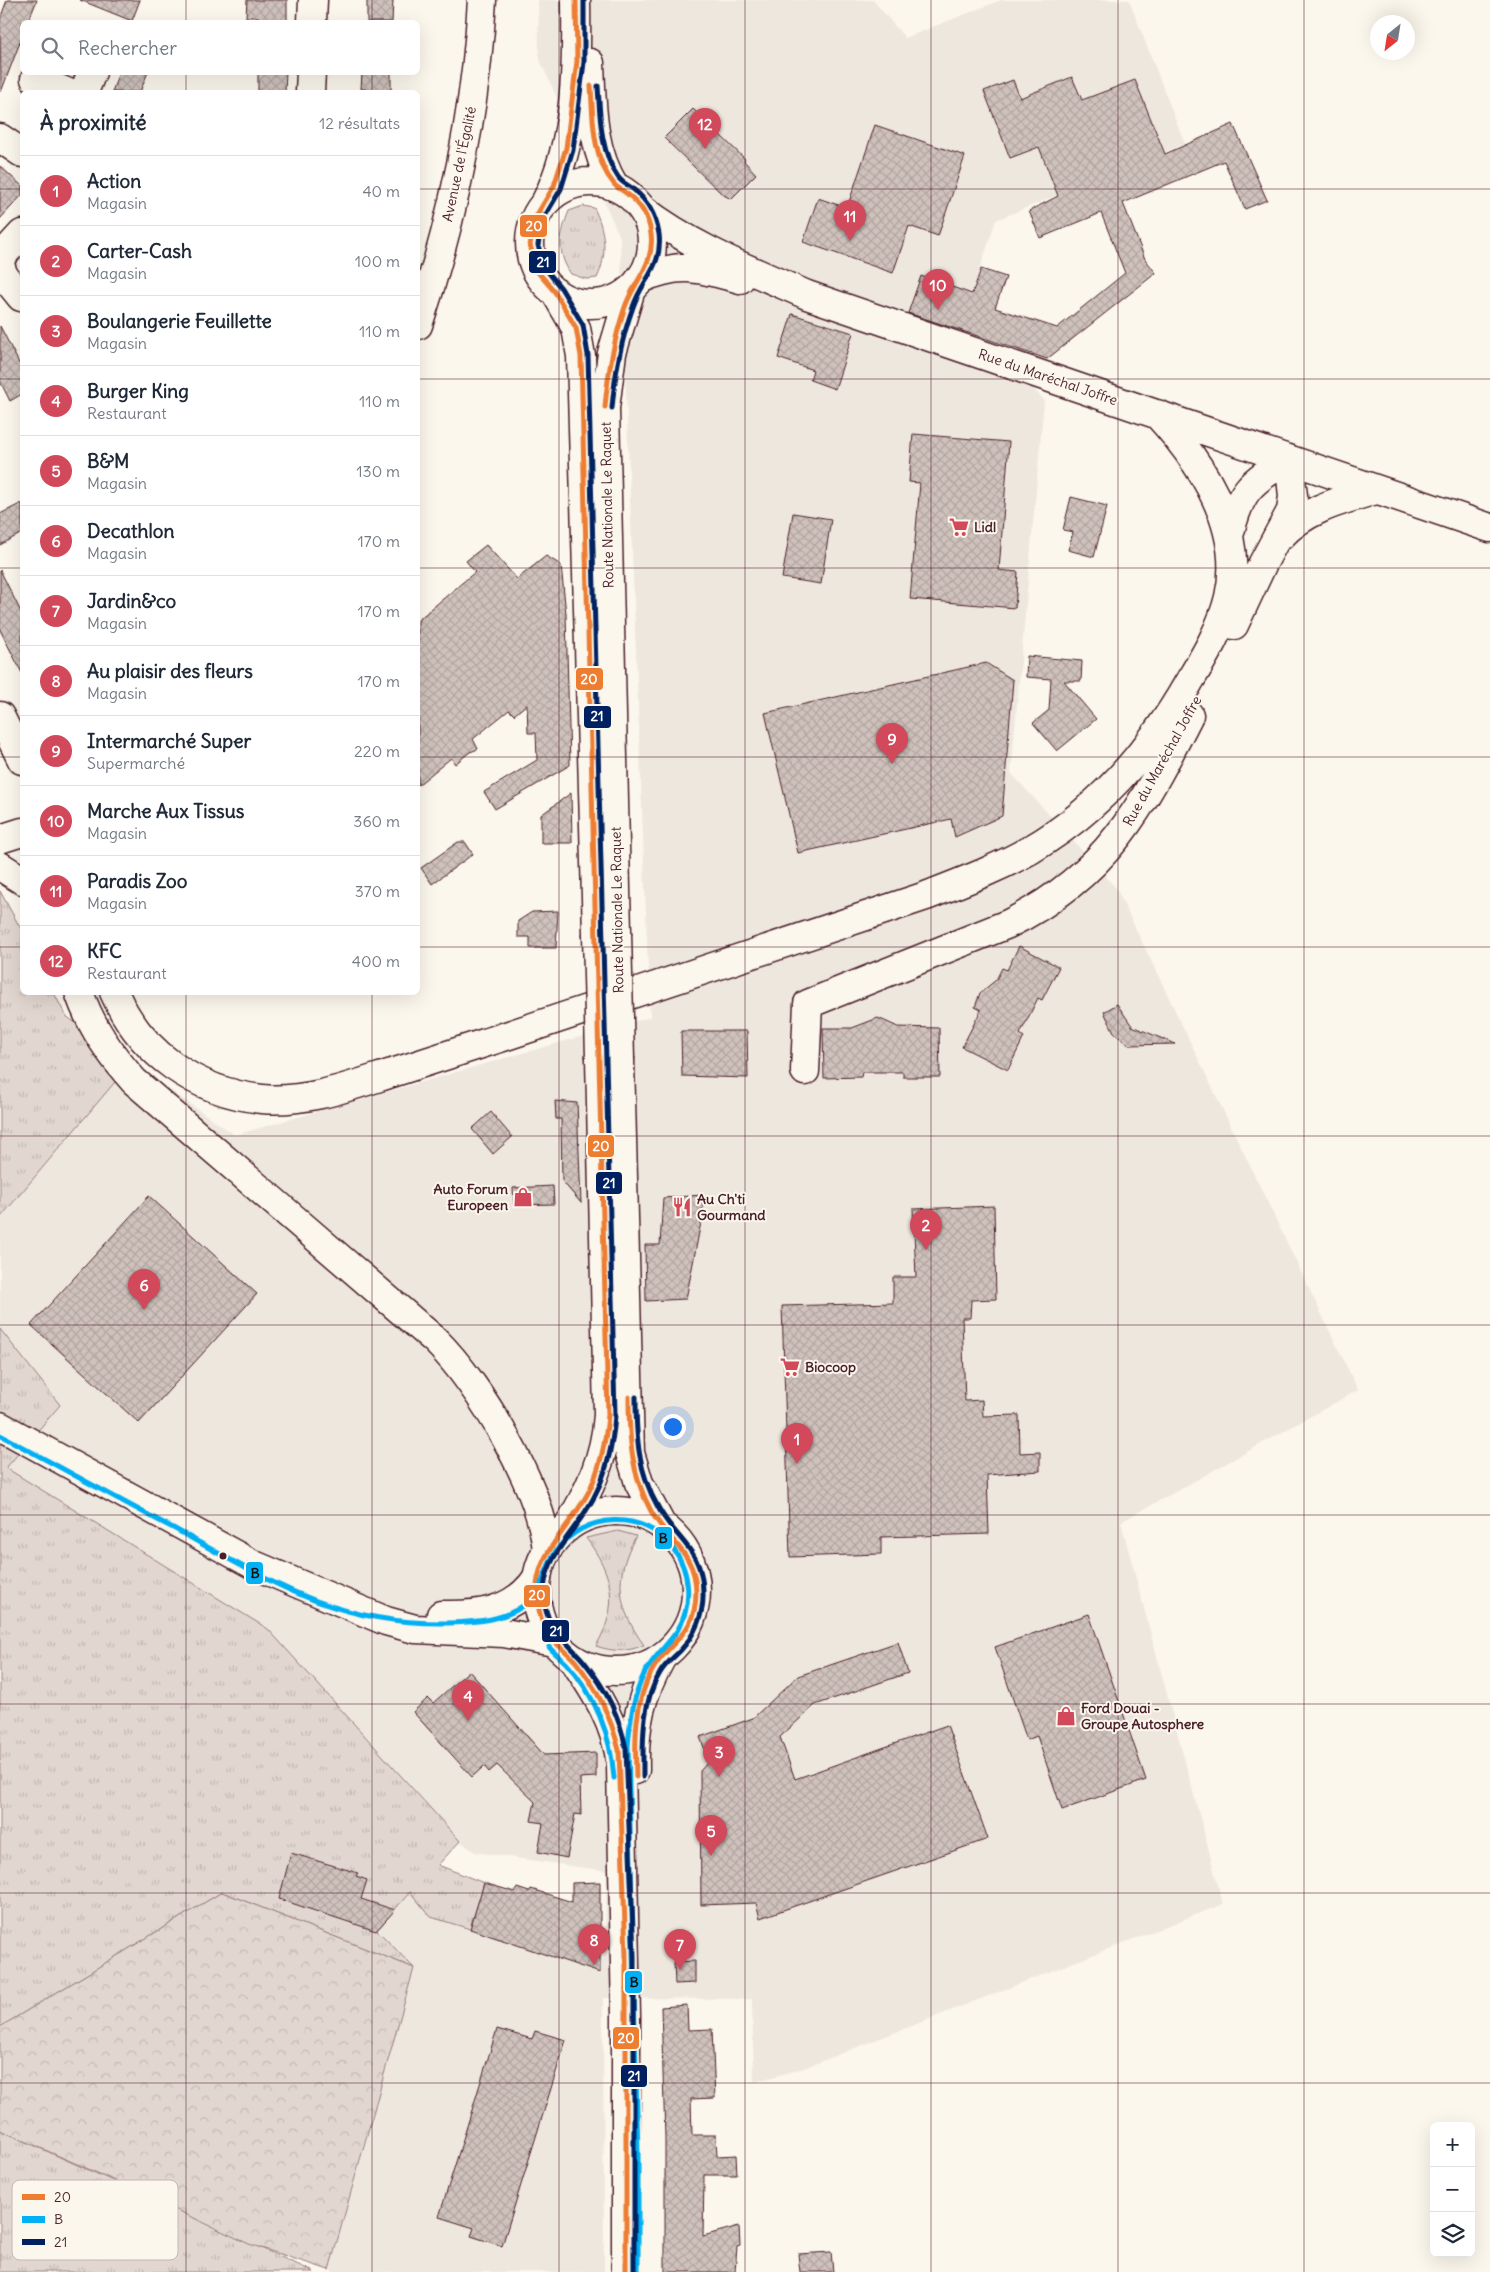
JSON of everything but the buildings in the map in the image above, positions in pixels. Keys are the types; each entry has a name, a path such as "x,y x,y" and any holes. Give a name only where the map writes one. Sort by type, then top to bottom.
{"street":[{"path":"312,20 313,0"},
{"name":"Avenue de l'Égalité","path":"420,318 439,254 466,140 478,56 482,0"},
{"path":"546,201 562,188 582,182 596,182 615,187 632,198 648,220 652,240 649,260 635,284 613,299 593,304 573,301 555,292 537,271 530,245 532,224 546,201 562,166 566,148 577,61 576,0"},
{"path":"588,0 595,132 603,166 615,187"},
{"path":"37,75 35,79 61,90"},
{"path":"85,90 91,75"},
{"path":"310,90 311,75"},
{"path":"0,138 20,152"},
{"name":"Rue du Maréchal Joffre","path":"641,208 683,238 737,265 807,295 1490,528"},
{"path":"0,258 20,236"},
{"path":"0,265 4,276 20,295"},
{"name":"Rue du Maréchal Joffre","path":"635,284 665,269 683,267 704,270 807,295"},
{"name":"Route Nationale Le Raquet","path":"596,494 607,381 618,325 635,284"},
{"name":"Route Nationale Le Raquet","path":"555,292 576,328 581,347 596,494 610,1059 630,1452 639,1484 662,1526"},
{"path":"116,995 132,1026 151,1048 188,1076 231,1094 262,1099 291,1099 345,1088 926,896 1029,851 1074,820 1125,775 1156,736 1200,664 1226,609 1232,571 1229,536 1220,509 1199,468 1175,434 1157,414"},
{"path":"1229,536 1237,505 1245,491 1262,475 1289,459"},
{"name":"Rue du Maréchal Joffre","path":"806,1071 808,1004 1020,918 1080,878 1105,854 1129,823 1163,764 1224,647 1263,563 1288,518 1292,504 1289,459"},
{"name":"Rue du Maréchal Joffre","path":"1273,545 1286,531 1308,515 1336,503 1376,490"},
{"path":"0,716 20,756"},
{"path":"0,839 20,833"},
{"path":"0,866 20,879"},
{"path":"80,995 94,1029 109,1051 134,1081 435,1340 459,1366 491,1413 533,1495 543,1526 546,1551"},
{"name":"Route Nationale Le Raquet","path":"567,1528 594,1480 604,1445 608,1415 610,1059"},
{"path":"0,1426 254,1565 351,1606 400,1626 414,1629 504,1633 564,1651 599,1670 618,1671 645,1666 662,1657 677,1643 687,1627 694,1609 696,1591 694,1573 688,1557 677,1540 662,1526 634,1514 614,1512 584,1518 567,1528 546,1551 537,1578 530,1589 516,1601 485,1612 438,1615 351,1606"},
{"path":"537,1578 538,1608 544,1626 564,1651 608,1715 617,1738 621,1766 626,1990 626,2272"},
{"path":"645,2272 646,2154 635,1747 641,1700 662,1657"}],"shaded area":[{"path":"538,0 873,0 905,38 1001,0 1129,0 1185,144 996,220 972,293 998,302 985,339 1044,400 1011,773 1116,888 1358,1390 1121,1522 1223,1904 804,2068 754,2082 752,1999 603,1998 604,2272 333,2272 329,2270 374,2114 376,1931 410,1892 431,1917 534,1951 572,1950 604,1960 607,1871 475,1852 460,1841 268,1629 5,1468 60,1405 0,1329 0,1218 131,1063 235,1135 650,1017 620,237 539,58"}],"green space":[{"path":"583,206 594,208 603,234 603,260 597,278 586,279 571,274 566,266 561,250 563,227 569,211"},
{"path":"0,891 20,927 20,995 55,995 66,1016 131,1063 0,1218"},
{"path":"0,1329 60,1405 6,1468 268,1629 460,1841 438,1865 484,1883 470,1929 431,1917 410,1892 377,1930 414,1968 222,1892 0,2027"},
{"path":"618,1531 636,1536 624,1565 621,1592 628,1618 644,1645 620,1650 596,1646 604,1631 608,1617 611,1603 610,1590 602,1564 586,1538"},
{"path":"222,1892 414,1968 329,2270 249,2244 178,2211 178,2180 113,2180 0,2130 0,2027"},
{"path":"0,2130 111,2180 12,2180 12,2260 178,2260 178,2210 314,2272 0,2272"}],"transit line":[{"name":"20","path":"576,0 577,61 566,148 554,186 535,218 530,245 537,271 555,292 576,328 581,356 608,1415 606,1434 594,1480 581,1505 551,1547 543,1562 538,1577 537,1595 540,1614 546,1631 576,1662 597,1693 612,1726 619,1750 626,1956 626,2272"},
{"name":"21","path":"584,0 584,62 573,150 561,189 542,221 538,245 544,267 561,288 583,325 588,355 615,1415 611,1447 602,1479 593,1499 552,1562 546,1575 544,1590 545,1606 551,1624 600,1683 616,1715 626,1749 634,1956 634,2272"},
{"name":"20","path":"591,86 593,124 601,162 614,184 640,206 648,222 651,234 650,254 647,263 625,307 618,331 605,407"},
{"name":"21","path":"598,86 604,145 612,167 620,179 647,203 658,227 659,234 658,255 655,264 637,297 625,332 617,369 612,408"},
{"name":"20","path":"629,1397 632,1456 639,1483 651,1511 686,1557 695,1578 696,1592 692,1618 681,1635 653,1669 642,1694 636,1735 636,1777"},
{"name":"21","path":"636,1397 638,1440 646,1481 658,1507 693,1555 702,1577 703,1592 698,1624 685,1645 662,1670 649,1697 644,1724 643,1777"},
{"name":"B","path":"0,1435 273,1582 337,1608 371,1616 408,1622 448,1623 479,1621 510,1613 528,1602 538,1590 552,1557 568,1538 582,1529 597,1523 614,1520 646,1527 660,1535 672,1547 678,1556 686,1577 688,1588 686,1610 677,1631 652,1662 640,1683 633,1709 628,1746 638,2154 638,2272"},
{"name":"B","path":"549,1647 576,1675 600,1716 609,1746 614,1778"}],"place":[{"name":"KFC","path":"705,149"},
{"name":"Paradis Zoo","path":"850,241"},
{"name":"Marche Aux Tissus","path":"938,310"},
{"name":"Lidl","path":"959,527"},
{"name":"Intermarché Super","path":"892,764"},
{"name":"Auto Forum Europeen","path":"523,1197"},
{"name":"Au Ch'ti Gourmand","path":"682,1207"},
{"name":"Carter-Cash","path":"926,1250"},
{"name":"Decathlon","path":"144,1310"},
{"name":"Biocoop","path":"790,1367"},
{"name":"Action","path":"797,1464"},
{"name":"Ford Douai - Groupe Autosphere","path":"1066,1716"},
{"name":"Burger King","path":"468,1721"},
{"name":"Boulangerie Feuillette","path":"719,1777"},
{"name":"B&M","path":"711,1856"},
{"name":"Au plaisir des fleurs","path":"594,1965"},
{"name":"Jardin&co","path":"680,1970"}]}
